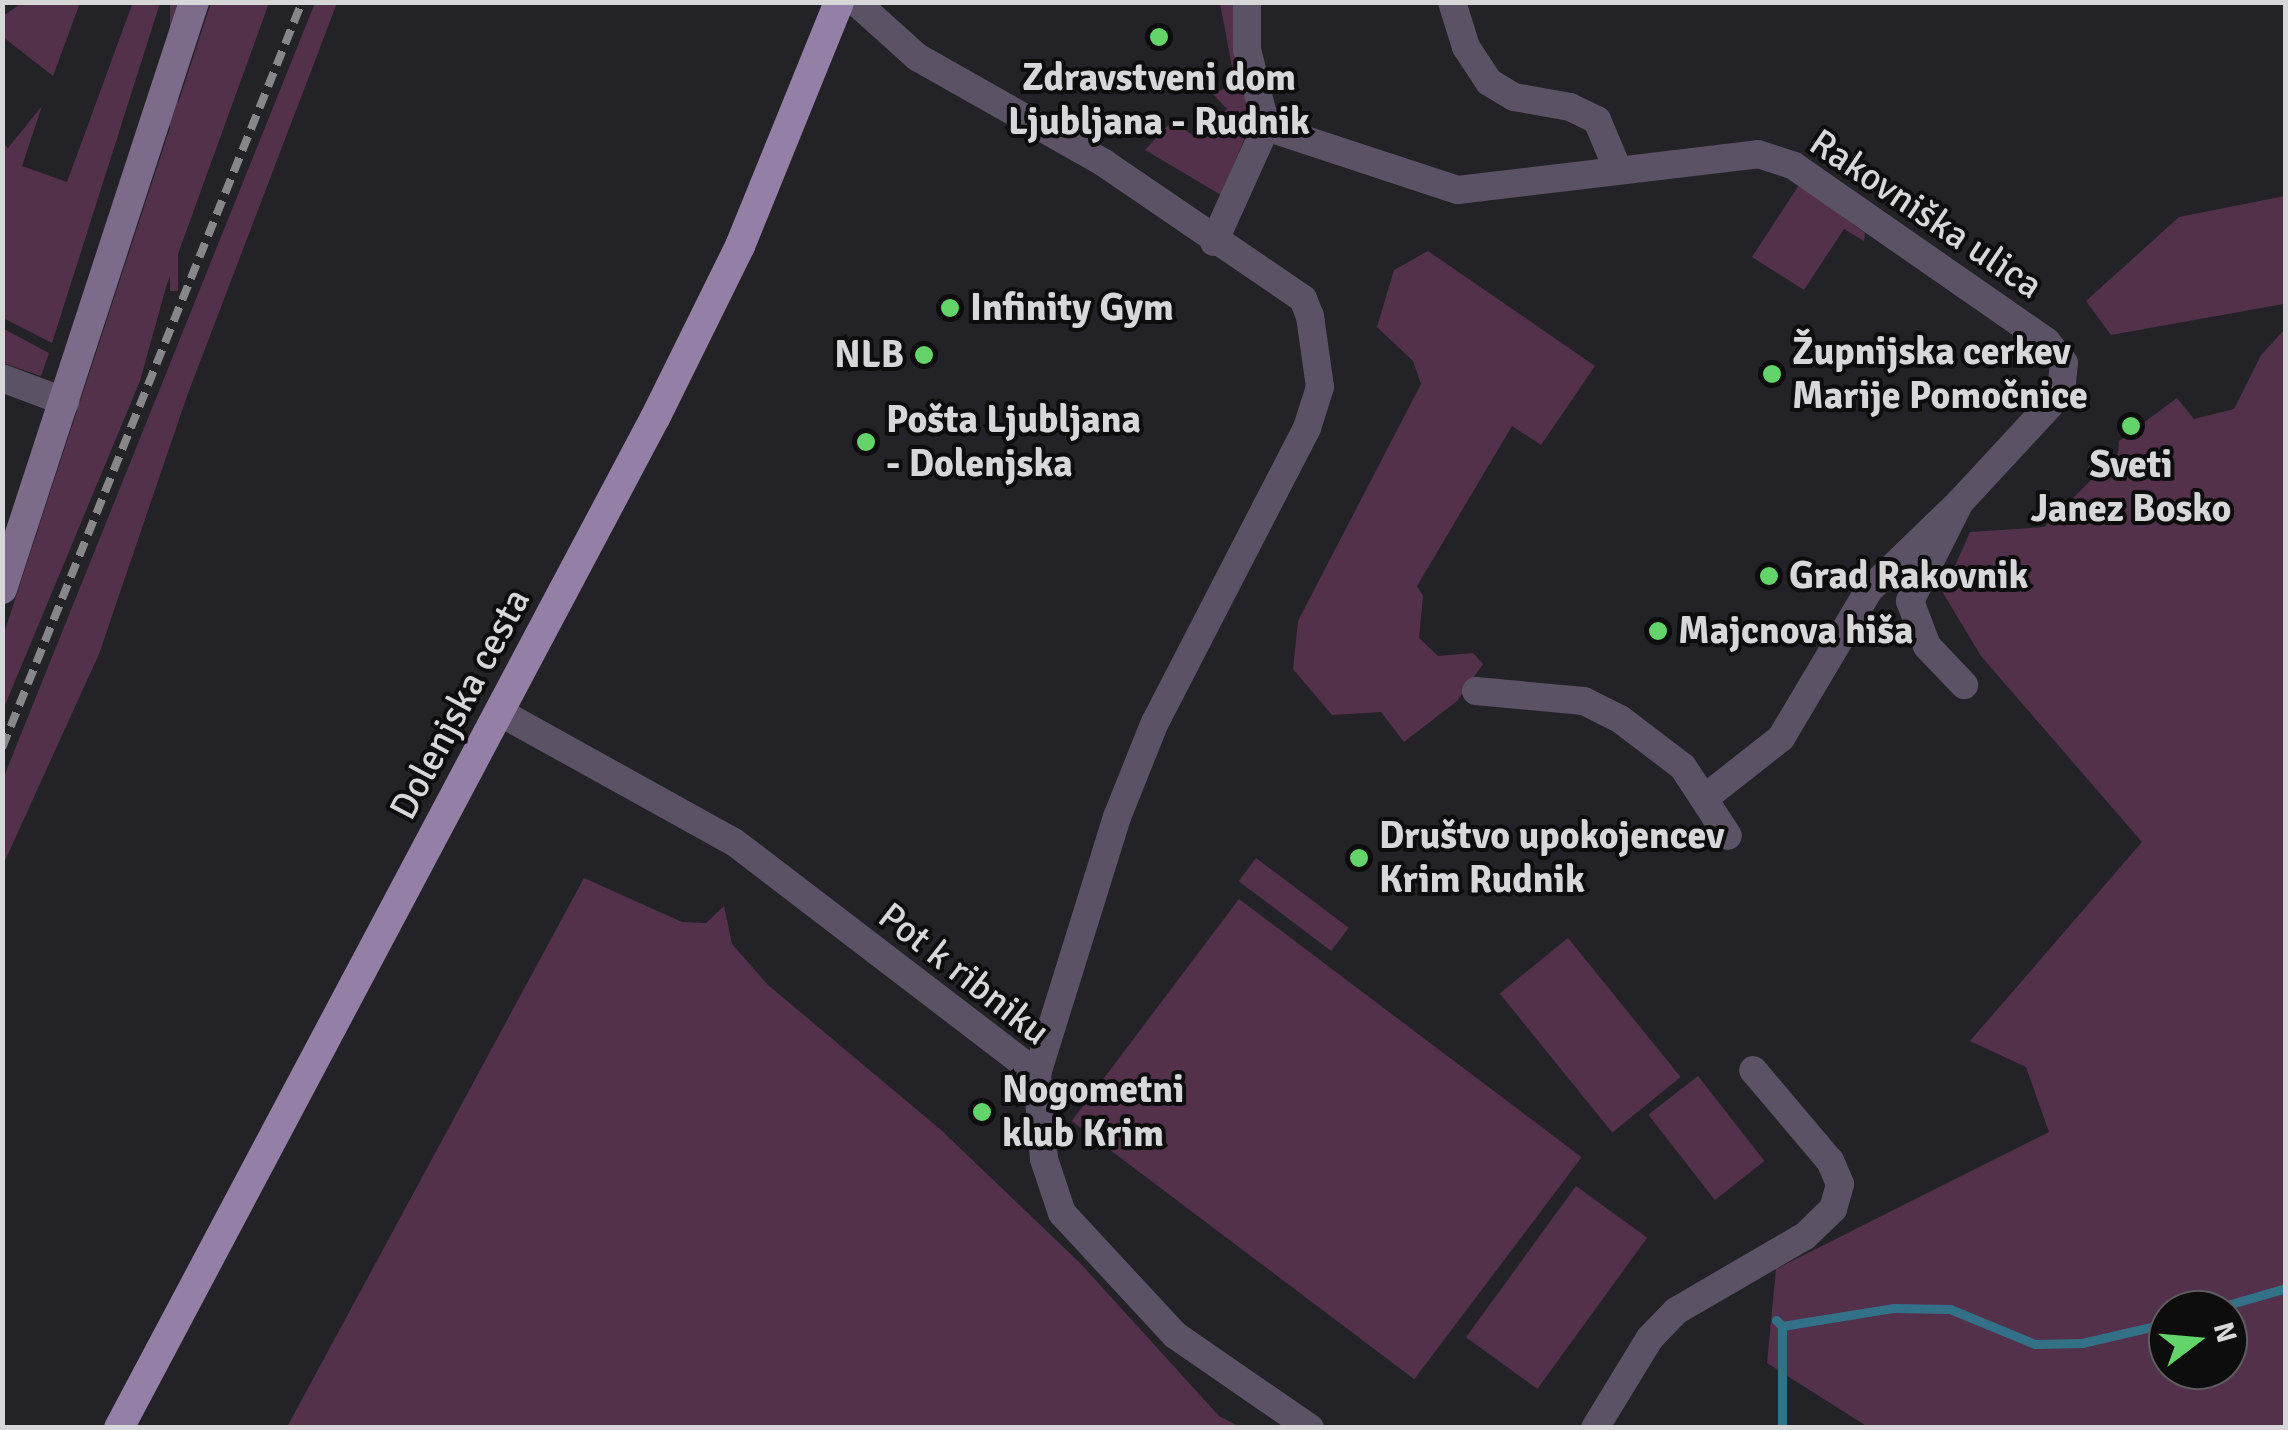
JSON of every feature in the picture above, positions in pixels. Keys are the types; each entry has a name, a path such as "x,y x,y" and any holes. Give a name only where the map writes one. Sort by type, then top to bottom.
{"main road":[{"name":"Dolenjska cesta","path":"120,1428 501,713 740,246 839,2"}],"street":[{"path":"2,589 194,2"},
{"path":"856,2 917,57 1104,164 1214,242 1303,298 1320,360 1320,387 1307,428 1155,722 1116,817 1036,1074"},
{"path":"1214,242 1266,127 1246,49 1247,2"},
{"path":"1452,2 1466,47 1489,82 1514,97 1570,106 1597,120 1618,170"},
{"name":"Rakovniška ulica","path":"1266,127 1458,190 1758,154 1774,158 1886,227 2047,342 2064,363 2061,393 1960,502"},
{"path":"2,378 66,402"},
{"path":"1960,502 1910,601 1928,646 1964,685"},
{"path":"1706,798 1781,738 1869,590 1960,502"},
{"path":"1476,692 1584,701 1653,739 1706,798 1728,836"},
{"name":"Pot k ribniku","path":"501,713 734,842 1036,1074 1044,1160 1062,1213 1176,1335 1310,1428"},
{"path":"1595,1428 1650,1338 1676,1311 1805,1236 1833,1210 1840,1184 1830,1161 1753,1070"}],"shaded area":[{"path":"133,2 160,3 52,343 3,318 3,143 8,148 42,106 22,166 67,182"},
{"path":"22,3 80,3 53,76 3,37 3,16"},
{"path":"170,3 178,3 178,291 170,291"},
{"path":"211,3 269,3 166,287 140,381 3,710 3,636"},
{"path":"315,3 337,3 187,396 99,654 3,865 3,779"},
{"path":"1220,3 1237,3 1248,130 1221,195 1145,150 1172,121 1197,138 1227,109 1213,94 1235,83"},
{"path":"1799,185 1865,233 1864,241 1844,229 1804,290 1752,257"},
{"path":"2285,196 2285,309 2283,304 2111,335 2086,301 2179,217"},
{"path":"1428,251 1595,366 1541,445 1512,426 1417,586 1423,596 1419,638 1438,656 1473,653 1483,664 1457,701 1404,742 1381,712 1332,715 1293,669 1298,621 1421,384 1413,361 1377,327 1394,270"},
{"path":"2,328 49,353 41,376 3,363"},
{"path":"2285,329 2285,1427 1868,1427 1767,1363 1776,1269 2049,1132 2026,1067 1970,1041 2142,842 1981,656 1943,593 1970,532 2044,527 2118,453 2119,441 2177,398 2194,419 2234,409 2261,355"},
{"path":"1256,858 1349,928 1331,951 1239,881"},
{"path":"584,878 682,922 706,923 724,906 732,944 768,985 941,1130 1080,1263 1219,1416 1240,1427 287,1427"},
{"path":"1239,899 1582,1157 1414,1379 1072,1121"},
{"path":"1568,938 1681,1077 1612,1132 1500,993"},
{"path":"1698,1076 1764,1161 1715,1200 1648,1115"},
{"path":"1576,1186 1647,1238 1537,1389 1466,1337"}],"waterway":[{"path":"2248,1299 2286,1288"},
{"path":"1776,1320 1782,1326 1893,1308 1950,1309 2035,1344 2082,1343 2148,1328"},
{"path":"1782,1326 1782,1428"}],"railway":[{"path":"2,748 302,2"}],"place":[{"name":"Zdravstveni dom Ljubljana - Rudnik","path":"1159,37"},
{"name":"Infinity Gym","path":"950,308"},
{"name":"NLB","path":"924,355"},
{"name":"Župnijska cerkev Marije Pomočnice","path":"1772,374"},
{"name":"Sveti Janez Bosko","path":"2131,426"},
{"name":"Pošta Ljubljana - Dolenjska","path":"866,442"},
{"name":"Grad Rakovnik","path":"1769,576"},
{"name":"Majcnova hiša","path":"1658,631"},
{"name":"Društvo upokojencev Krim Rudnik","path":"1359,858"},
{"name":"Nogometni klub Krim","path":"982,1112"}]}
